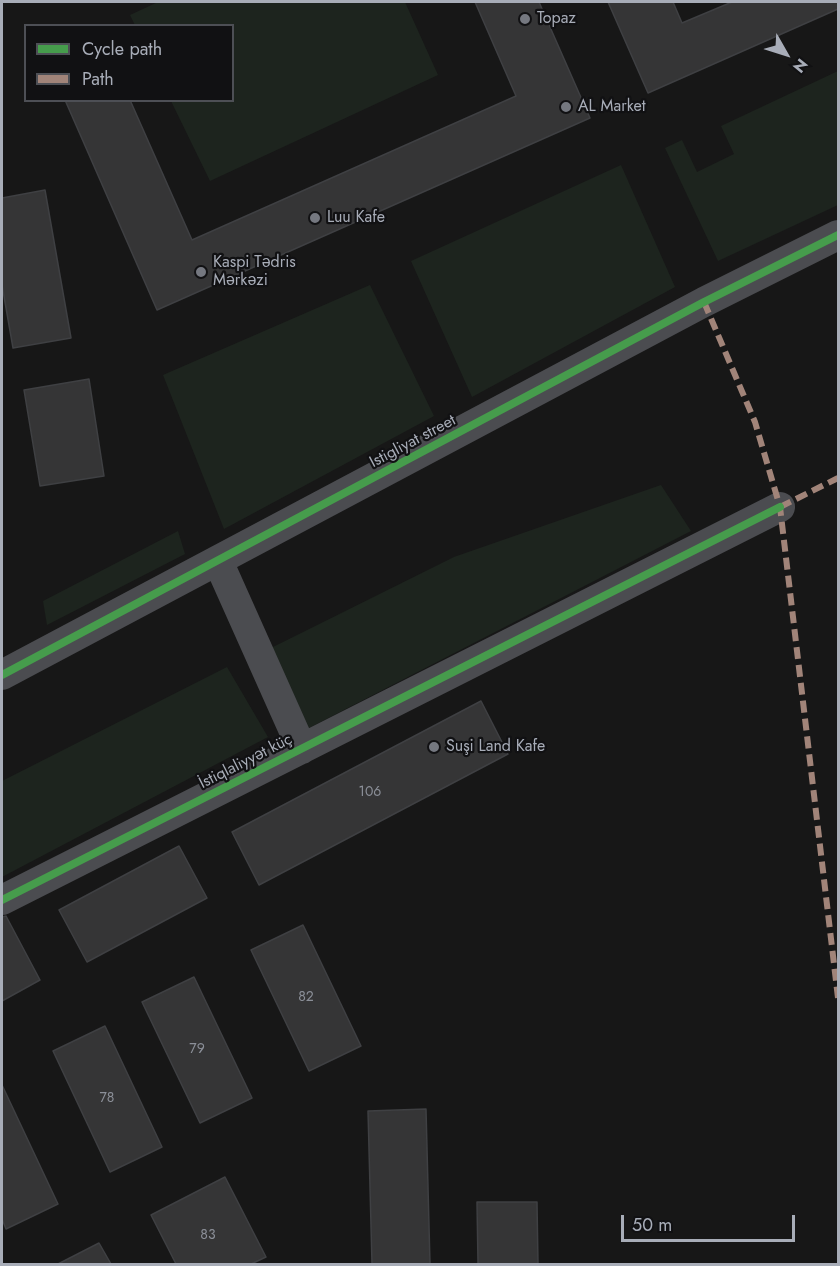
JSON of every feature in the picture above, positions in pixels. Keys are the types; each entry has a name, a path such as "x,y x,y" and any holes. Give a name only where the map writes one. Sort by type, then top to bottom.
{"street":[{"name":"Istigliyat street","path":"2,675 704,302 838,235"},
{"name":"İstiqlaliyyət küç","path":"2,900 780,507"},
{"path":"218,561 302,749"}],"shaded area":[{"path":"158,2 405,2 438,75 210,181 171,102 234,102 234,24 134,24 130,15"},
{"path":"838,71 838,205 718,261 665,148 682,140 697,172 734,154 721,126"},
{"path":"621,165 675,287 472,397 411,261"},
{"path":"370,285 434,416 224,529 163,375"},
{"path":"661,485 691,531 307,729 269,649 454,557"},
{"path":"178,531 185,554 47,625 43,601"},
{"path":"227,667 268,737 2,877 2,781"}],"building":[{"path":"475,2 539,2 590,118 157,310 66,102 131,102 192,240 516,96"},
{"path":"608,2 673,2 682,23 732,2 838,2 838,9 648,93"},
{"path":"45,190 71,338 13,348 2,285 2,198"},
{"path":"89,379 104,476 40,486 24,390"},
{"path":"481,701 508,754 259,885 232,832"},
{"path":"179,846 207,898 87,962 59,910"},
{"path":"6,916 40,980 2,1001 2,917"},
{"path":"303,925 361,1046 309,1071 251,950"},
{"path":"194,977 252,1098 200,1123 142,1002"},
{"path":"105,1026 162,1147 110,1172 53,1051"},
{"path":"2,1085 58,1204 6,1229 2,1219"},
{"path":"426,1109 430,1264 372,1264 368,1111"},
{"path":"225,1177 266,1257 251,1264 176,1264 151,1215"},
{"path":"477,1202 537,1202 538,1264 478,1264"},
{"path":"99,1243 111,1264 58,1264"}],"marked path":[{"path":"704,302 755,422 780,507 838,998"},
{"path":"780,507 838,478"}],"cycle path":[{"path":"2,675 704,302 838,235"},
{"path":"2,900 780,507"}],"place":[{"name":"Topaz","path":"525,19"},
{"name":"AL Market","path":"566,107"},
{"name":"Luu Kafe","path":"315,218"},
{"name":"Kaspi Tədris Mərkəzi","path":"201,272"},
{"name":"Suşi Land Kafe","path":"434,747"}]}
